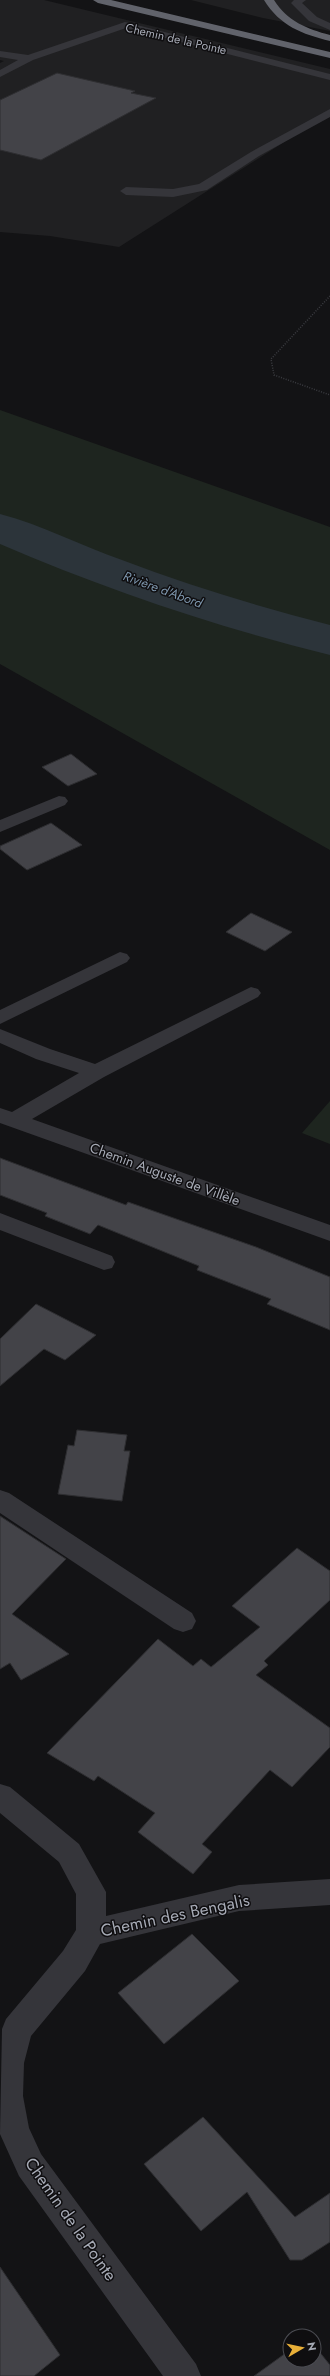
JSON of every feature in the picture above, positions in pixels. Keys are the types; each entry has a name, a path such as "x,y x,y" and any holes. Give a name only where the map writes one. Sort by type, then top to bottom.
{"highway":[{"path":"98,0 330,55"},
{"path":"269,0 282,19 296,28 330,39"},
{"path":"278,28 330,39"}],"street":[{"path":"301,0 296,3 313,19 330,27"},
{"name":"Chemin de la Pointe","path":"0,54 29,58 77,43 125,25 330,77"},
{"path":"0,74 29,58"},
{"path":"126,191 173,193 203,187 255,154 330,112"},
{"path":"0,827 59,801"},
{"path":"0,1018 120,958"},
{"path":"7,1118 251,993"},
{"path":"0,1035 43,1054 97,1072"},
{"name":"Chemin Auguste de Villèle","path":"7,1118 330,1233"},
{"path":"0,1222 104,1262"},
{"path":"0,1500 183,1621"},
{"path":"0,1796 69,1853 91,1892 92,1933"},
{"name":"Chemin des Bengalis","path":"92,1933 239,1898 330,1892"},
{"name":"Chemin de la Pointe","path":"92,1933 74,1961 17,2029 4,2066 7,2096 14,2130 30,2165 184,2376"}],"path":[{"path":"330,296 271,359 274,374 330,396"}],"shaded area":[{"path":"0,0 44,0 330,69 330,113 119,247 50,236 0,232 0,63 4,61 0,60"},
{"path":"191,0 330,0 330,31 263,18"},
{"path":"0,410 330,527 330,850 0,664"},
{"path":"330,1101 330,1144 302,1133"}],"building":[{"path":"57,73 135,91 131,93 156,98 41,160 0,150 0,100"},
{"path":"71,754 97,774 68,786 42,767"},
{"path":"51,823 82,845 27,870 0,849 0,846"},
{"path":"251,913 292,932 265,951 226,932"},
{"path":"0,1158 126,1205 128,1202 256,1247 330,1277 330,1330 267,1304 271,1299 197,1270 199,1266 98,1225 90,1234 45,1216 47,1213 0,1195"},
{"path":"36,1304 96,1335 65,1360 44,1349 0,1386 0,1339"},
{"path":"77,1430 127,1435 124,1451 130,1451 122,1501 58,1494 68,1445 74,1446"},
{"path":"0,1516 66,1559 12,1614 69,1654 21,1680 10,1663 0,1669"},
{"path":"297,1548 330,1571 330,1600 264,1661 268,1665 256,1675 330,1728 330,1747 292,1787 270,1770 202,1844 212,1852 193,1874 138,1832 155,1813 98,1776 94,1781 47,1753 158,1639 193,1666 201,1659 211,1667 260,1627 232,1606"},
{"path":"192,1934 239,1981 164,2044 118,1993"},
{"path":"203,2117 295,2217 330,2193 330,2242 302,2260 290,2260 247,2192 201,2231 144,2164"},
{"path":"0,2267 60,2355 34,2376 0,2376"},
{"path":"322,2355 330,2365 330,2376 254,2376 282,2356 282,2368 322,2368"}],"waterway":[{"name":"Rivière d'Abord","path":"0,528 81,561 163,591 246,617 330,640"}]}
